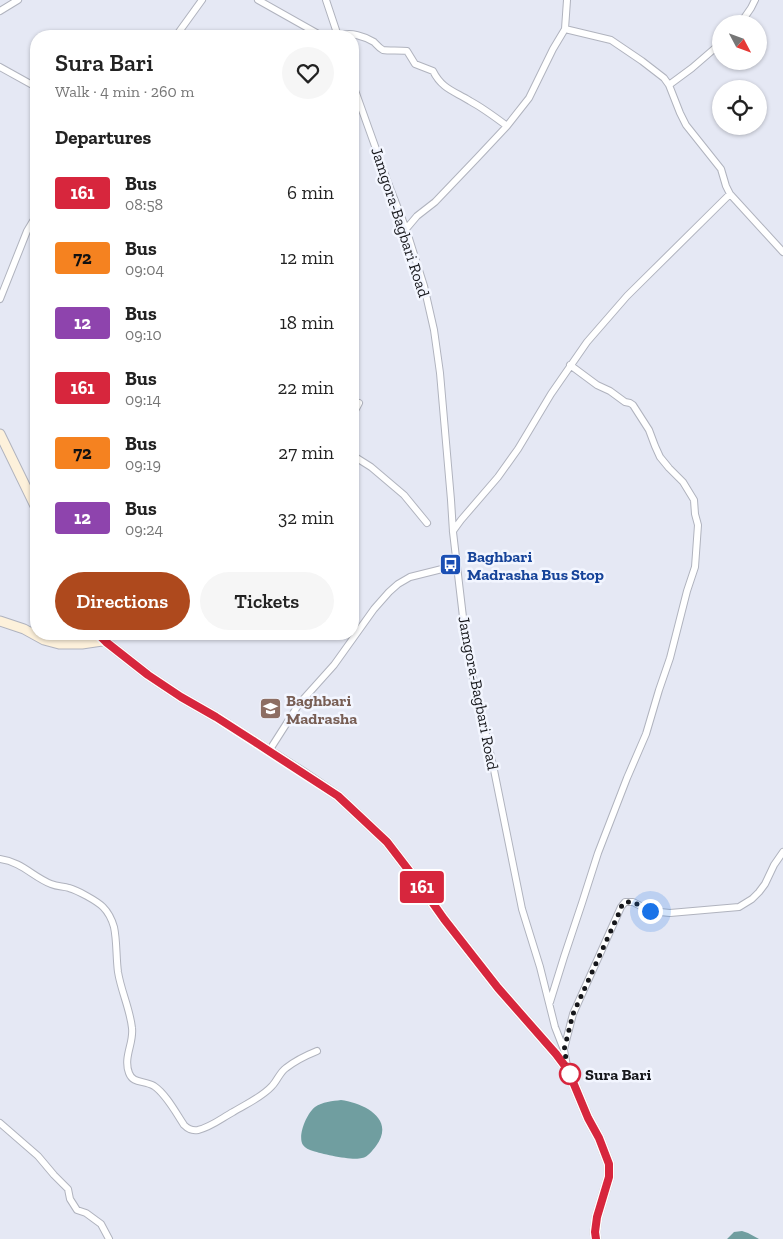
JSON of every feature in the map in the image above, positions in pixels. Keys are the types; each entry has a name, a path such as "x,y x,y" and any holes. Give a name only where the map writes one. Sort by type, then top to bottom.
{"main road":[{"path":"0,434 30,496"},
{"path":"0,621 30,632"},
{"path":"44,640 59,644 106,642 173,692 216,717 338,796 387,842 498,988 568,1070 609,1164 609,1177 597,1217 596,1239"}],"street":[{"path":"0,11 18,0"},
{"path":"180,30 202,0"},
{"path":"258,0 311,30"},
{"path":"326,0 337,30"},
{"path":"406,229 417,216 447,190 507,126 529,98 565,29 567,0"},
{"path":"746,15 756,0"},
{"path":"565,29 611,40 664,78 669,85 686,125 717,163 730,194 783,252"},
{"path":"359,36 385,50 407,51 415,64 433,71 436,79 449,89 471,101 507,126"},
{"path":"669,85 712,51"},
{"path":"0,67 30,84"},
{"name":"Jamgora-Bagbari Road","path":"359,103 406,229 424,286 434,330 452,500 453,532 467,651 494,770 522,909 555,1027 564,1050 568,1070"},
{"path":"453,532 461,520 498,478 551,394 587,342 627,296 730,194"},
{"path":"0,299 30,225"},
{"path":"550,1004 598,853 646,734 670,658 687,590 695,567 698,526 694,500 683,482 660,457 649,430 633,405 597,385 570,365"},
{"path":"359,460 404,495 427,523"},
{"path":"359,626 398,584 416,576 457,567"},
{"path":"268,751 299,704 334,665 349,640"},
{"path":"564,1050 573,1014 621,907 625,902 633,902 650,911 670,913 739,907 759,892 783,852"},
{"path":"0,859 27,869 48,883 58,887 70,888 85,895 103,907 110,916 114,926 118,973 132,1029 127,1056 128,1072 134,1080 146,1082 156,1087 188,1129 197,1131 212,1125 253,1101 273,1086 284,1069 318,1052"},
{"path":"0,1123 38,1156 68,1189 70,1198 77,1210 86,1213 100,1224 109,1239"}],"shaded area":[{"path":"341,1100 367,1109 380,1120 381,1136 373,1150 364,1157 352,1159 310,1150 301,1141 306,1119 312,1110 321,1104"},
{"path":"742,1231 759,1239 727,1239 734,1232"}],"bus line":[{"name":"161","path":"104,640 148,675 338,796 387,842 498,988 568,1070 609,1164 610,1173 597,1217 596,1239"}],"place":[{"name":"Baghbari Madrasha Bus Stop","path":"451,565"},
{"name":"Baghbari Madrasha","path":"270,709"},
{"name":"Sura Bari","path":"570,1074"}],"route":[{"path":"570,1074 564,1050 573,1014 621,907 625,902 633,902 650,911"}]}
